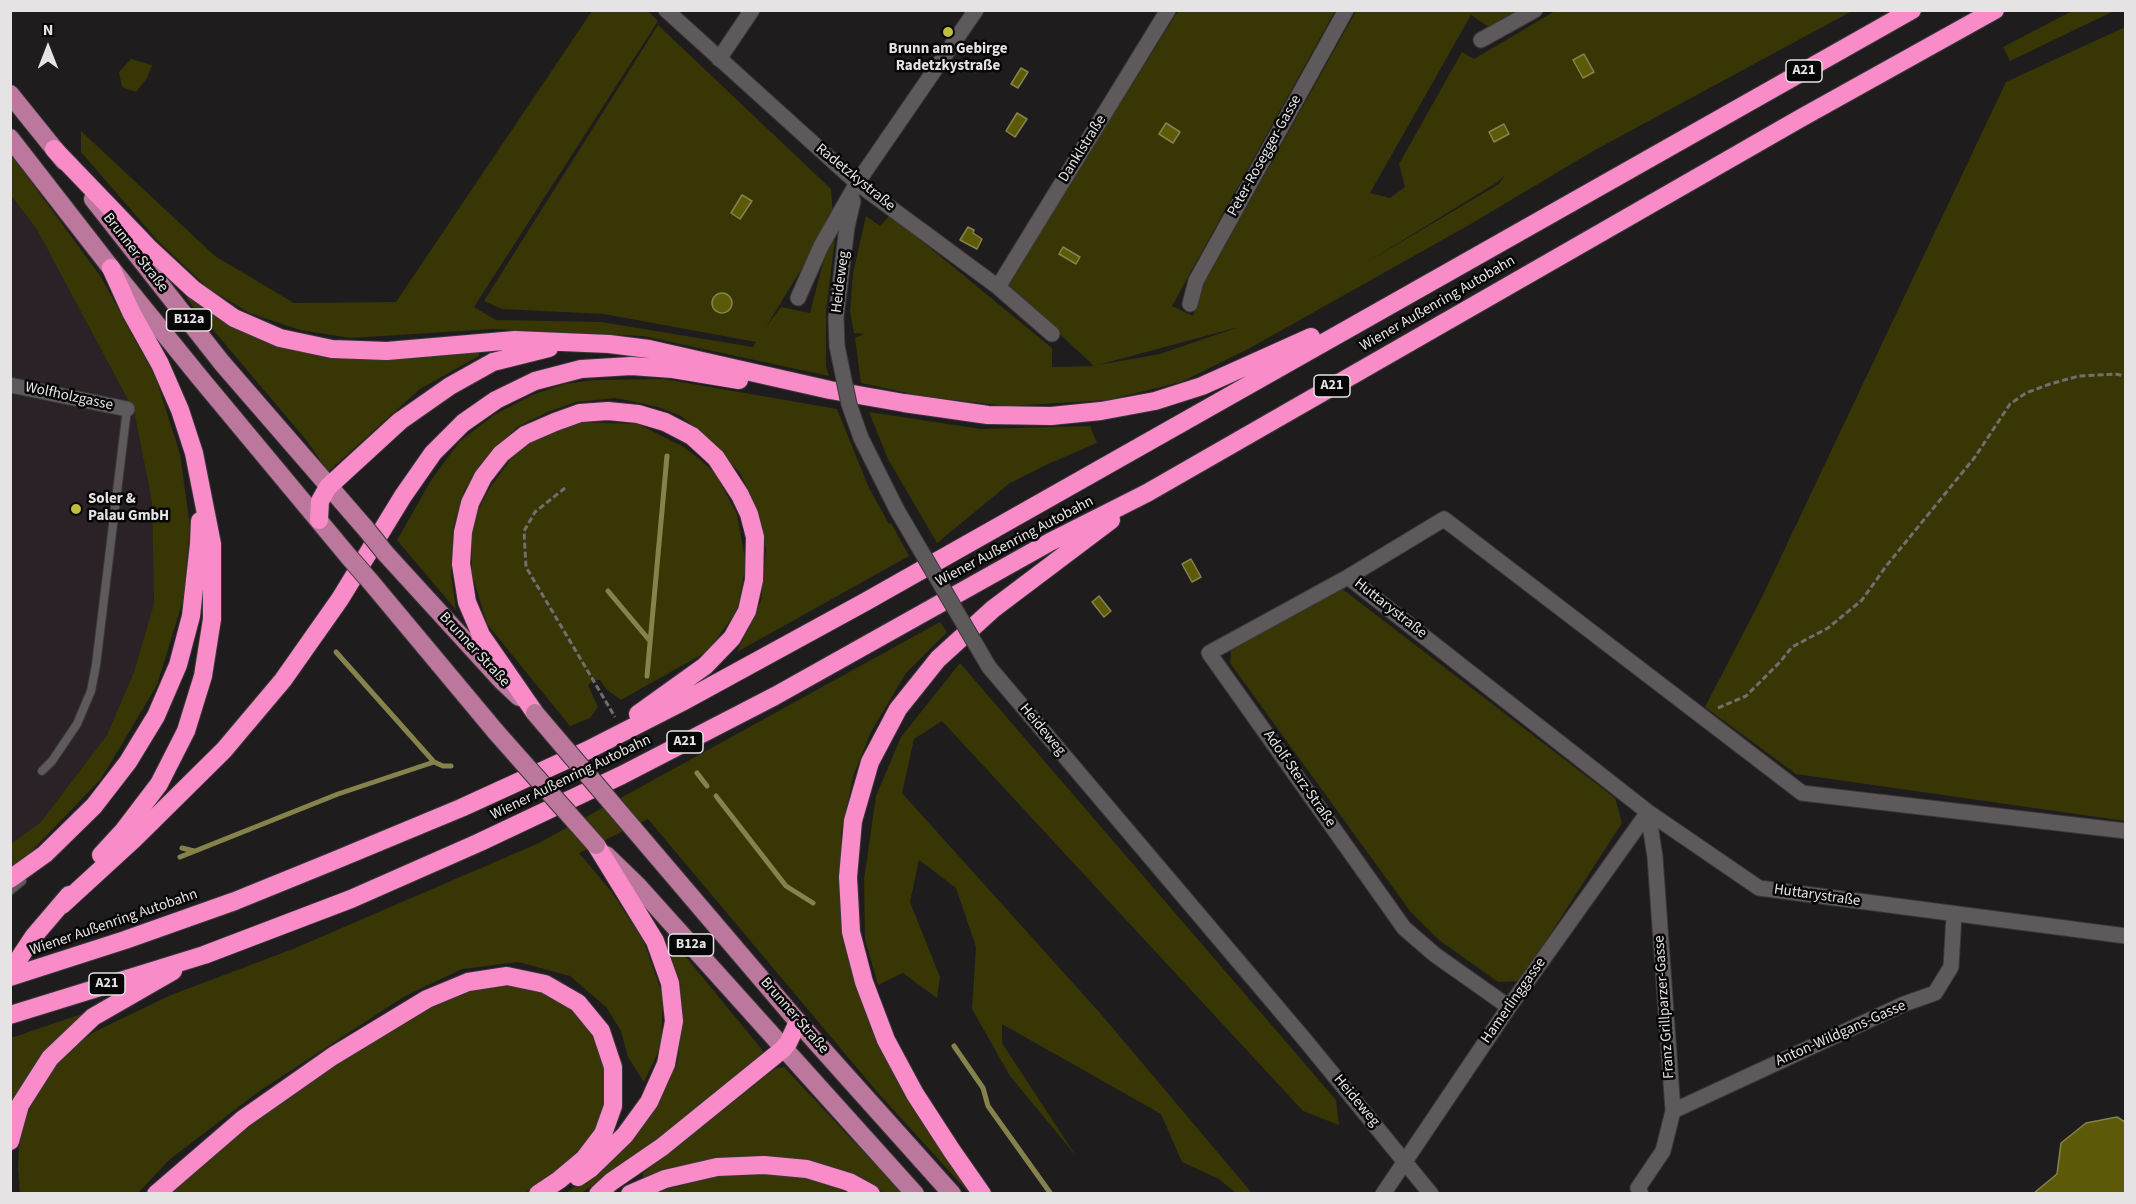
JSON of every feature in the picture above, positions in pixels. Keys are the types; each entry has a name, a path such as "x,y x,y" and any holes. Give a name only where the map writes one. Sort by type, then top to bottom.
{"highway":[{"name":"Wiener Außenring Autobahn","path":"10,976 126,940 235,901 461,808 588,750 782,648 1912,10"},
{"name":"Wiener Außenring Autobahn","path":"10,1015 204,955 351,899 478,843 622,775 775,696 1050,542 1147,493 1801,118 1995,10"},
{"path":"54,149 148,247 193,289 234,318 280,338 332,349 387,351 515,340 577,342 649,349 830,390"},
{"path":"62,905 94,862 124,830 159,784 186,731 203,676 212,619 212,544 194,453 180,410 111,268"},
{"path":"10,972 34,936 62,905 134,839 224,750 296,662 340,599 403,496 433,453 463,423 496,400 535,381 581,369 631,366 673,369 729,379 830,390 988,415 1051,416 1101,411 1155,401 1202,386 1414,291"},
{"path":"319,520 320,501 328,487 400,421 450,386 493,362 577,342"},
{"path":"535,713 481,635 467,602 461,564 463,532 470,503 483,477 501,454 525,435 580,413 608,411 638,414 665,422 692,436 716,458 740,495 749,514 755,537 754,580 747,611 732,638 705,666 588,750"},
{"path":"16,880 94,806 128,762 156,716 178,665 191,616 199,544 200,480"},
{"path":"982,1194 915,1094 886,1040 864,982 851,932 848,876 853,821 870,762 898,709 938,659 993,609 1147,493"},
{"path":"554,1194 590,1169 625,1135 649,1102 666,1064 674,1021 670,984 655,941 596,845"},
{"path":"10,1141 20,1105 50,1058 93,1017 204,955"},
{"path":"156,1194 243,1119 333,1056 427,999 468,982 507,976 545,984 578,1002 601,1031 613,1068 614,1106 603,1134 584,1159 538,1194"},
{"path":"598,1194 611,1182 662,1147 783,1049 789,1043 798,1022"},
{"path":"630,1194 665,1179 717,1167 764,1165 807,1169 849,1182 871,1194"}],"main road":[{"name":"Brunner Straße","path":"10,94 222,363 328,487 502,681 535,713 798,1022 952,1194"},
{"name":"Brunner Straße","path":"10,138 201,379 496,732 596,845 638,886 915,1194"}],"street":[{"name":"Radetzkystraße","path":"666,10 858,183 998,287 1052,334"},
{"path":"718,59 752,10"},
{"path":"798,298 821,246 858,183 976,10"},
{"name":"Danklstraße","path":"998,287 1168,10"},
{"name":"Peter-Rosegger-Gasse","path":"1190,304 1196,281 1346,10"},
{"path":"1481,40 1535,10"},
{"name":"Heideweg","path":"858,183 844,250 836,317 837,346 849,404 861,438 897,510 989,667 1405,1160 1431,1194"},
{"name":"Wolfholzgasse","path":"10,385 127,409"},
{"name":"Huttarystraße","path":"2126,831 1803,793 1444,519 1348,577 1648,812 1759,888 2126,936"},
{"name":"Adolf-Sterz-Straße","path":"1348,577 1209,653 1404,928 1434,954 1509,1007"},
{"name":"Hamerlinggasse","path":"1383,1194 1509,1007 1648,812"},
{"name":"Franz Grillparzer-Gasse","path":"1641,1194 1638,1188 1663,1151 1672,1111 1655,857 1648,812"},
{"name":"Anton-Wildgans-Gasse","path":"1672,1111 1935,993 1951,967 1954,915"}],"lane":[{"path":"42,771 52,761 77,724 91,692 127,409"},
{"path":"10,891 16,880"}],"path":[{"path":"1704,718 1710,712 1746,696 1792,648 1828,628 1862,600 1887,565 1975,457 2010,404 2026,393 2079,376 2115,374 2126,376"},
{"path":"565,488 535,512 524,531 526,567 621,726"}],"shaded area":[{"path":"592,11 648,11 658,21 474,307 496,320 601,322 753,347 756,342 604,314 502,309 484,301 658,25 831,189 833,217 766,327 781,307 810,313 827,247 835,239 826,310 826,366 829,376 643,336 494,329 350,338 300,330 249,313 208,288 157,240 81,152 81,131 215,256 294,303 396,302"},
{"path":"1178,11 1335,11 1172,306 1193,316 1201,289 1356,11 1516,11 1489,27 1471,15 1370,193 1390,198 1405,187 1399,164 1462,52 1474,59 1555,11 1852,11 1595,150 1469,225 1250,348 1181,382 1108,400 1009,406 926,397 861,383 855,338 864,334 854,333 850,312 853,273 866,216 880,226 890,215 1052,348 1052,367 1094,366 1007,285","holes":["1504,176 1499,184 1364,264 1496,183","1235,328 1160,354 1098,365"]},
{"path":"2072,11 2114,11 2010,61 2003,47"},
{"path":"2125,27 2125,821 1796,774 1705,707 1760,601 2006,82"},
{"path":"1584,54 1594,72 1583,78 1573,60"},
{"path":"131,59 152,65 147,78 136,92 122,87 119,72"},
{"path":"1021,68 1028,72 1018,88 1011,84"},
{"path":"1017,113 1027,119 1015,137 1006,131"},
{"path":"1166,123 1180,132 1173,143 1159,134"},
{"path":"1504,124 1509,134 1494,142 1489,132"},
{"path":"10,153 101,277 156,378 180,454 190,526 184,597 157,685 101,779 22,861 11,868 11,844 41,822 107,735 134,672 154,603 152,502 134,411 36,228 11,196"},
{"path":"742,195 752,201 740,219 731,213"},
{"path":"10,196 36,228 134,411 152,502 154,603 134,672 107,735 41,822 11,844"},
{"path":"968,227 982,239 977,249 960,240"},
{"path":"1063,247 1080,257 1076,264 1059,254"},
{"path":"722,293 729,296 732,303 729,310 722,313 715,310 712,303 715,296"},
{"path":"190,297 210,312 237,327 281,347 325,357 379,360 479,352 479,356 420,389 328,472 307,441 187,299"},
{"path":"664,379 837,409 869,488 909,556 737,652 761,601 766,549 757,510 740,473 708,438 681,416 658,407 616,398 576,402 548,412 517,427 485,460 464,491 453,528 451,573 456,610 397,540 432,479 460,441 494,415 532,395 564,384 594,380"},
{"path":"869,412 981,429 1090,426 1097,443 1010,483 937,543 888,459"},
{"path":"581,422 638,424 682,446 697,457 715,473 737,514 746,565 737,611 708,651 621,700 607,690 600,680 594,680 588,685 598,707 590,718 570,726 487,624 472,574 472,522 489,489 510,460 535,437"},
{"path":"1191,559 1201,577 1192,582 1182,564"},
{"path":"1341,588 1615,798 1622,823 1520,981 1498,982 1439,940 1410,911 1230,663 1232,641"},
{"path":"1099,596 1111,611 1104,617 1092,602"},
{"path":"940,622 947,632 906,673 871,732 854,774 841,833 842,918 847,954 871,1029 969,1193 878,1093 648,819 579,853 612,892 644,942 663,996 661,1046 644,1082 628,1057 621,1031 606,1007 570,976 518,962 462,969 405,996 258,1092 169,1160 138,1193 20,1194 19,1147 30,1107 57,1064 94,1032 171,995 293,949 539,843"},
{"path":"960,663 1336,1100 1339,1125 1303,1111 942,721 914,739 902,793 1100,1013 1252,1193 1236,1193 1219,1179 1182,1162 1161,1114 1002,1024 1002,1043 1076,1156 1010,1076 972,1009 976,947 956,888 919,860 910,902 940,977 937,998 903,973 878,985 865,939 864,880 876,796 901,737"},
{"path":"672,940 764,1052 631,1160 581,1193 565,1194 599,1169 659,1102 677,1063 683,1019 680,982 668,948"},
{"path":"508,984 540,990 571,1008 593,1033 605,1067 606,1102 596,1129 562,1169 525,1193 170,1194 248,1127 337,1064 430,1008 469,991"},
{"path":"87,1012 11,1113 11,1038"},
{"path":"784,1067 902,1193 884,1193 855,1177 808,1162 645,1179 642,1174 776,1068"},
{"path":"2117,1117 2125,1122 2125,1193 2034,1193 2057,1174 2061,1143 2086,1123"},
{"path":"759,1172 816,1180 854,1193 650,1194 723,1174"}],"waterway":[{"path":"647,676 667,456"},
{"path":"608,591 650,641"},
{"path":"336,652 434,762 443,766 451,766"},
{"path":"180,857 338,794 434,762"},
{"path":"697,773 707,786"},
{"path":"716,796 786,886 813,903"},
{"path":"182,848 194,851"},
{"path":"954,1046 983,1088 988,1106 1051,1194"}],"place":[{"name":"Brunn am Gebirge Radetzkystraße","path":"948,32"},
{"name":"Soler & Palau GmbH","path":"76,509"}]}
